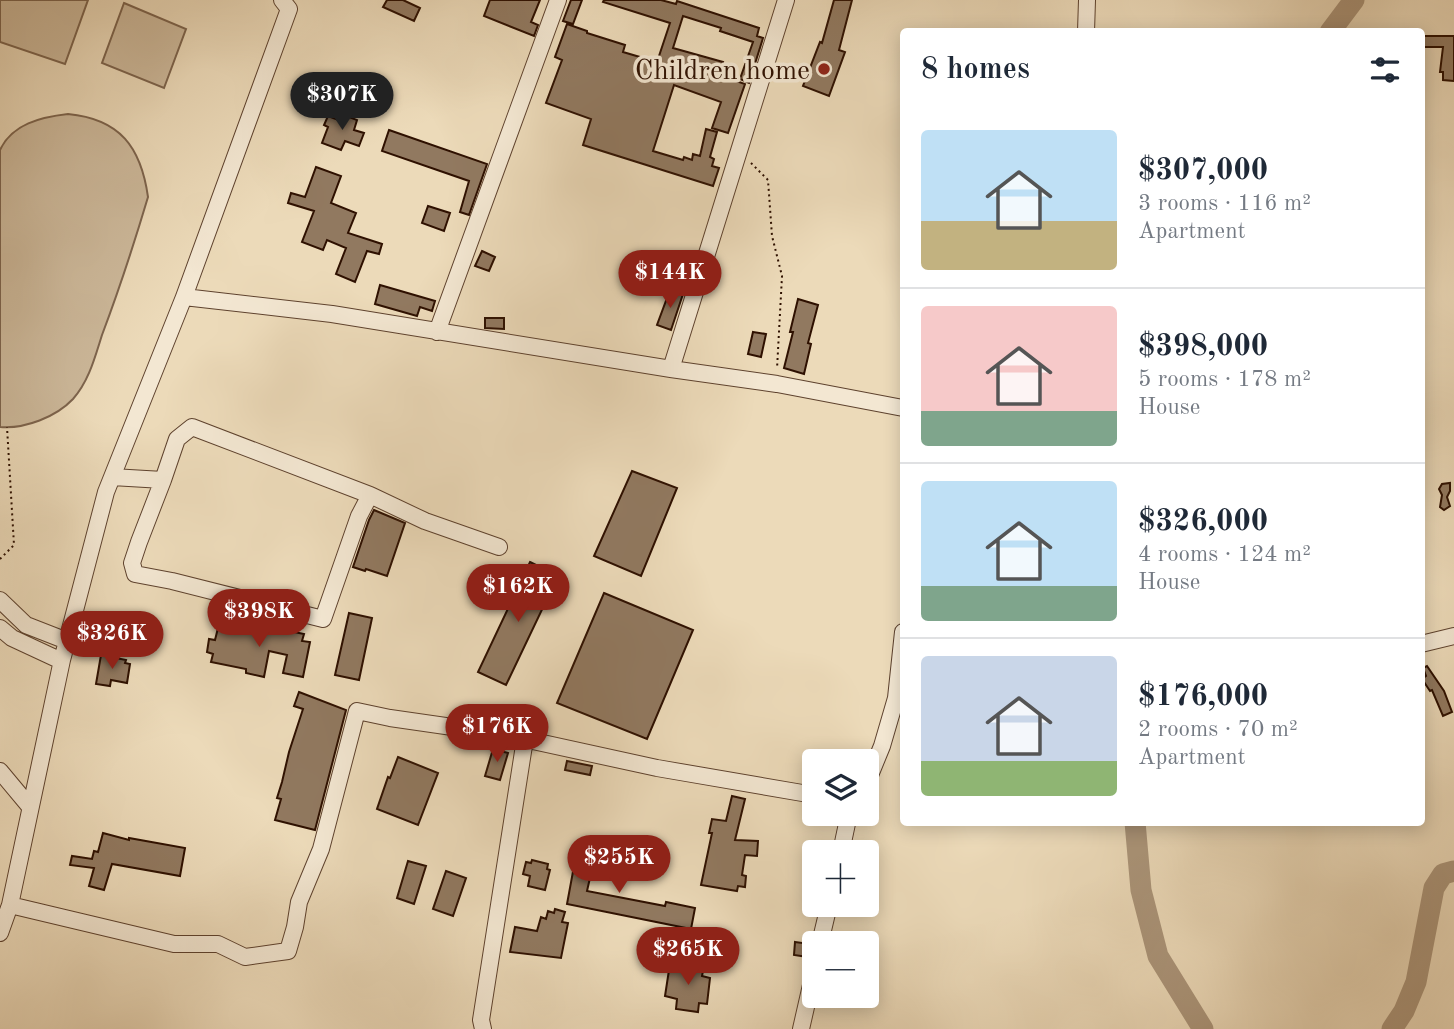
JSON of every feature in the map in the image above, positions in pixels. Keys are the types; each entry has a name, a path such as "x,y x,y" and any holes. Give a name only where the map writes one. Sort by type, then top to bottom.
{"street":[{"path":"437,332 558,0"},
{"path":"671,369 786,0"},
{"path":"1086,28 1087,0"},
{"path":"0,933 10,905 62,660 106,492 184,297 288,3"},
{"path":"184,297 332,314 671,369 776,383 900,407"},
{"path":"370,495 359,516 323,619 173,581 135,575 132,563 177,439 192,427 370,495 425,521 499,547"},
{"path":"112,477 163,480"},
{"path":"0,600 22,633 55,659 62,660"},
{"path":"0,628 67,641"},
{"path":"1425,643 1454,636"},
{"path":"879,753 896,698 900,660"},
{"path":"10,905 174,944 218,944 245,957 288,951 299,902 321,849 356,711 525,739 657,768 802,793"},
{"path":"482,1029 481,1020 525,739"},
{"path":"0,771 30,807"},
{"path":"801,1029 806,1008"}],"path":[{"path":"736,162 752,163 768,180 772,236 782,276 776,383"},
{"path":"0,559 13,545 7,427"}],"shaded area":[{"path":"0,0 88,0 65,64 0,42"},
{"path":"124,3 186,29 164,88 102,63"},
{"path":"68,114 101,122 125,139 140,164 148,197 94,360 79,392 49,416 30,424 0,427 0,150 12,134 28,123"}],"building":[{"path":"387,0 403,0 420,8 414,21 383,7"},
{"path":"490,0 540,0 531,22 538,25 534,36 484,16"},
{"path":"571,0 582,0 573,24 563,21"},
{"path":"661,0 676,4 677,1 759,28 757,36 763,38 749,83 740,79 753,42 683,16 673,48 723,62 719,75 745,84 728,133 712,128 721,102 674,85 653,151 692,160 693,154 700,156 706,129 717,132 710,157 714,159 712,166 719,168 713,186 583,145 591,119 546,103 562,60 555,57 567,24 625,45 623,52 657,62 670,23 603,2"},
{"name":"Children home","path":"834,0 852,0 839,50 845,52 829,96 803,86 820,42 822,43"},
{"path":"1425,36 1454,36 1454,81 1443,80 1443,72 1440,72 1443,47 1425,47"},
{"path":"344,115 357,120 354,130 364,133 359,146 345,141 341,150 322,143 328,127 324,125 328,116 341,121"},
{"path":"389,130 487,164 469,215 460,212 469,181 382,151"},
{"path":"316,167 341,176 331,203 356,213 348,233 382,244 379,254 367,251 355,282 336,274 346,248 327,240 323,250 302,242 314,211 288,203 291,193 305,197"},
{"path":"428,206 450,213 444,231 422,223"},
{"path":"482,251 495,257 489,271 475,266"},
{"path":"380,285 435,301 432,311 420,307 417,316 375,304"},
{"path":"670,290 683,294 671,330 657,325"},
{"path":"798,299 818,305 808,343 811,344 804,374 784,368"},
{"path":"485,318 504,318 504,329 485,328"},
{"path":"753,332 766,334 761,357 748,354"},
{"path":"632,471 677,488 641,576 594,556"},
{"path":"1450,483 1447,497 1450,506 1444,510 1440,507 1442,495 1439,489 1442,484"},
{"path":"374,510 405,523 387,576 353,567"},
{"path":"530,562 558,576 506,685 478,672"},
{"path":"604,593 693,630 647,739 557,703"},
{"path":"349,613 372,618 359,680 335,675"},
{"path":"219,624 264,633 265,626 304,634 302,641 310,642 303,677 283,673 287,655 269,651 264,677 246,673 246,669 211,662 213,654 207,652 209,639 215,640"},
{"path":"101,655 126,660 125,663 130,664 127,683 111,680 110,686 96,684"},
{"path":"1427,666 1444,691 1452,712 1443,716 1432,690 1425,684"},
{"path":"299,692 346,710 315,830 275,820 281,799 277,798 303,709 294,706"},
{"path":"493,749 508,753 500,780 485,776"},
{"path":"398,757 438,773 418,825 377,809"},
{"path":"567,761 592,766 590,775 565,770"},
{"path":"732,796 745,799 735,840 758,841 757,856 745,855 742,875 746,876 745,887 738,886 737,891 701,885 712,833 709,833 712,819 726,821"},
{"path":"103,833 129,840 185,848 180,876 112,864 104,890 89,886 94,868 70,865 72,856 92,859 94,851 98,852"},
{"path":"592,840 607,843 602,871 592,869 587,891 665,906 666,902 695,908 691,929 567,904 577,850 589,852"},
{"path":"532,860 548,864 547,869 550,870 545,890 528,886 530,876 523,874 526,862 531,863"},
{"path":"408,861 426,866 414,904 397,898"},
{"path":"446,871 466,878 453,916 433,909"},
{"path":"555,909 565,912 562,922 568,923 561,958 510,952 515,927 537,931 541,917 546,919 548,911 554,913"},
{"path":"795,942 802,943 802,956 794,955"},
{"path":"684,963 704,966 702,976 710,978 707,1004 699,1003 698,1012 676,1009 677,999 665,996 669,970 683,972"}],"waterway":[{"path":"1333,28 1354,0"},
{"path":"1135,826 1141,890 1158,956 1203,1029"},
{"path":"1392,1029 1404,1011 1416,982 1434,888 1443,874 1454,871"}],"place":[{"name":"Children home","path":"824,69"}]}
